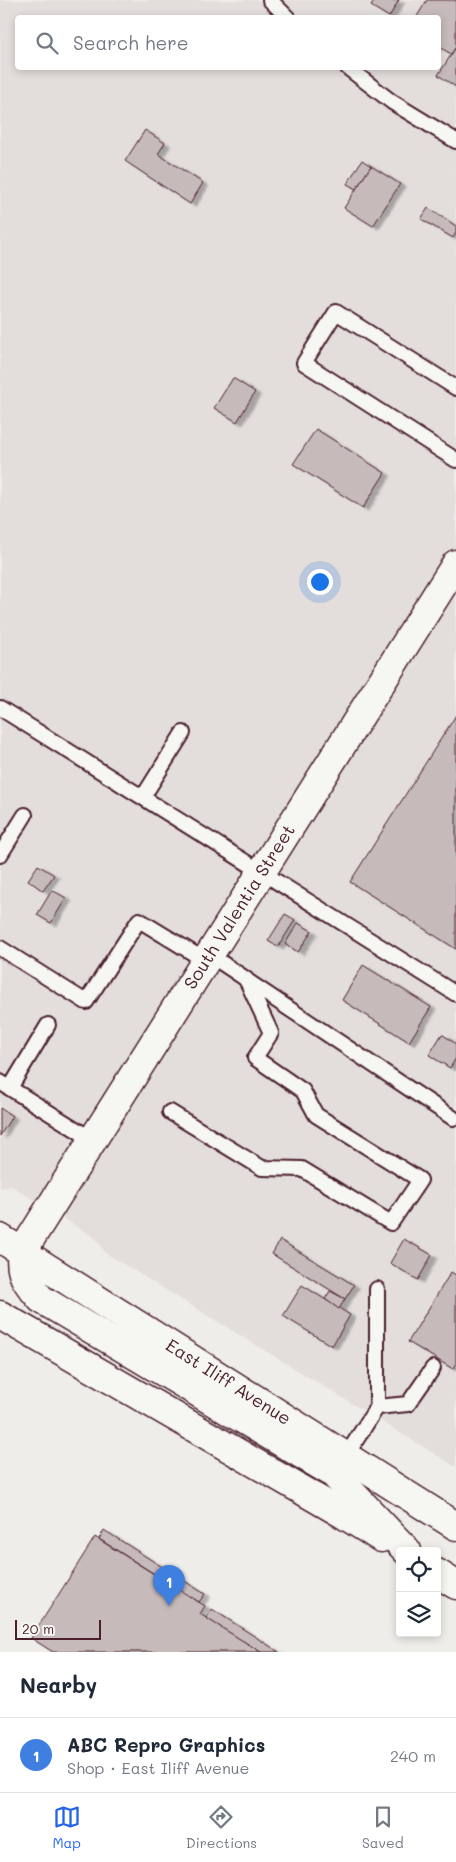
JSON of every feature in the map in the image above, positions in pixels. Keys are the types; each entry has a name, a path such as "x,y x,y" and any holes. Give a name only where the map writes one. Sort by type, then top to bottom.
{"main road":[{"name":"South Valentia Street","path":"8,1252 93,1140 456,564"},
{"name":"East Iliff Avenue","path":"8,1252 346,1456 456,1526"},
{"path":"8,1252 20,1264 26,1282 41,1299 333,1473 403,1547"},
{"path":"0,1315 334,1509 396,1548"},
{"path":"441,1576 456,1585"}],"lane":[{"path":"270,0 285,15"},
{"path":"351,70 392,102 456,141"},
{"path":"456,388 336,312 304,364 456,460"},
{"path":"0,708 456,994"},
{"path":"143,797 183,733"},
{"path":"0,855 25,815"},
{"path":"0,948 86,1002 139,920 246,980 453,1118"},
{"path":"170,1112 262,1168 302,1169 391,1223 420,1180 316,1115 303,1091 255,1058 271,1033 246,980"},
{"path":"48,1026 5,1085 93,1140"},
{"path":"346,1456 377,1407 377,1289"},
{"path":"377,1407 408,1404 433,1368"}],"shaded area":[{"path":"0,0 456,0 456,1467 105,1253 95,1238 11,1186 0,1188"}],"building":[{"path":"375,0 399,0 390,15 386,15 371,6"},
{"path":"427,0 456,0 456,47 451,54 441,48 441,15 418,15"},
{"path":"456,47 456,87 438,75"},
{"path":"145,130 165,143 158,154 203,183 190,204 125,161"},
{"path":"362,160 371,166 356,189 347,184"},
{"path":"371,166 400,184 373,226 344,208"},
{"path":"428,208 456,226 456,233 453,238 421,219"},
{"path":"233,378 255,392 237,422 214,408"},
{"path":"316,429 385,473 363,508 293,464"},
{"path":"456,715 456,949 350,882"},
{"path":"38,865 54,875 43,891 28,880"},
{"path":"52,890 66,898 51,923 37,915"},
{"path":"285,914 295,920 278,947 268,941"},
{"path":"298,923 312,931 298,952 285,944"},
{"path":"363,965 431,1007 409,1042 342,1000"},
{"path":"442,1034 456,1044 456,1058 450,1068 429,1055"},
{"path":"0,1108 12,1116 0,1136"},
{"path":"404,1239 432,1255 418,1280 390,1263"},
{"path":"280,1240 354,1285 345,1299 272,1254"},
{"path":"451,1272 456,1275 456,1365 453,1369 408,1342"},
{"path":"302,1285 350,1315 332,1346 283,1316"},
{"path":"330,1291 345,1299 339,1309 325,1299"},
{"path":"104,1530 205,1594 199,1602 99,1539"},
{"path":"95,1537 205,1606 200,1614 261,1652 53,1652 31,1638"},
{"path":"212,1609 279,1652 261,1652 206,1618"}],"place":[{"name":"ABC Repro Graphics","path":"169,1606"}]}
